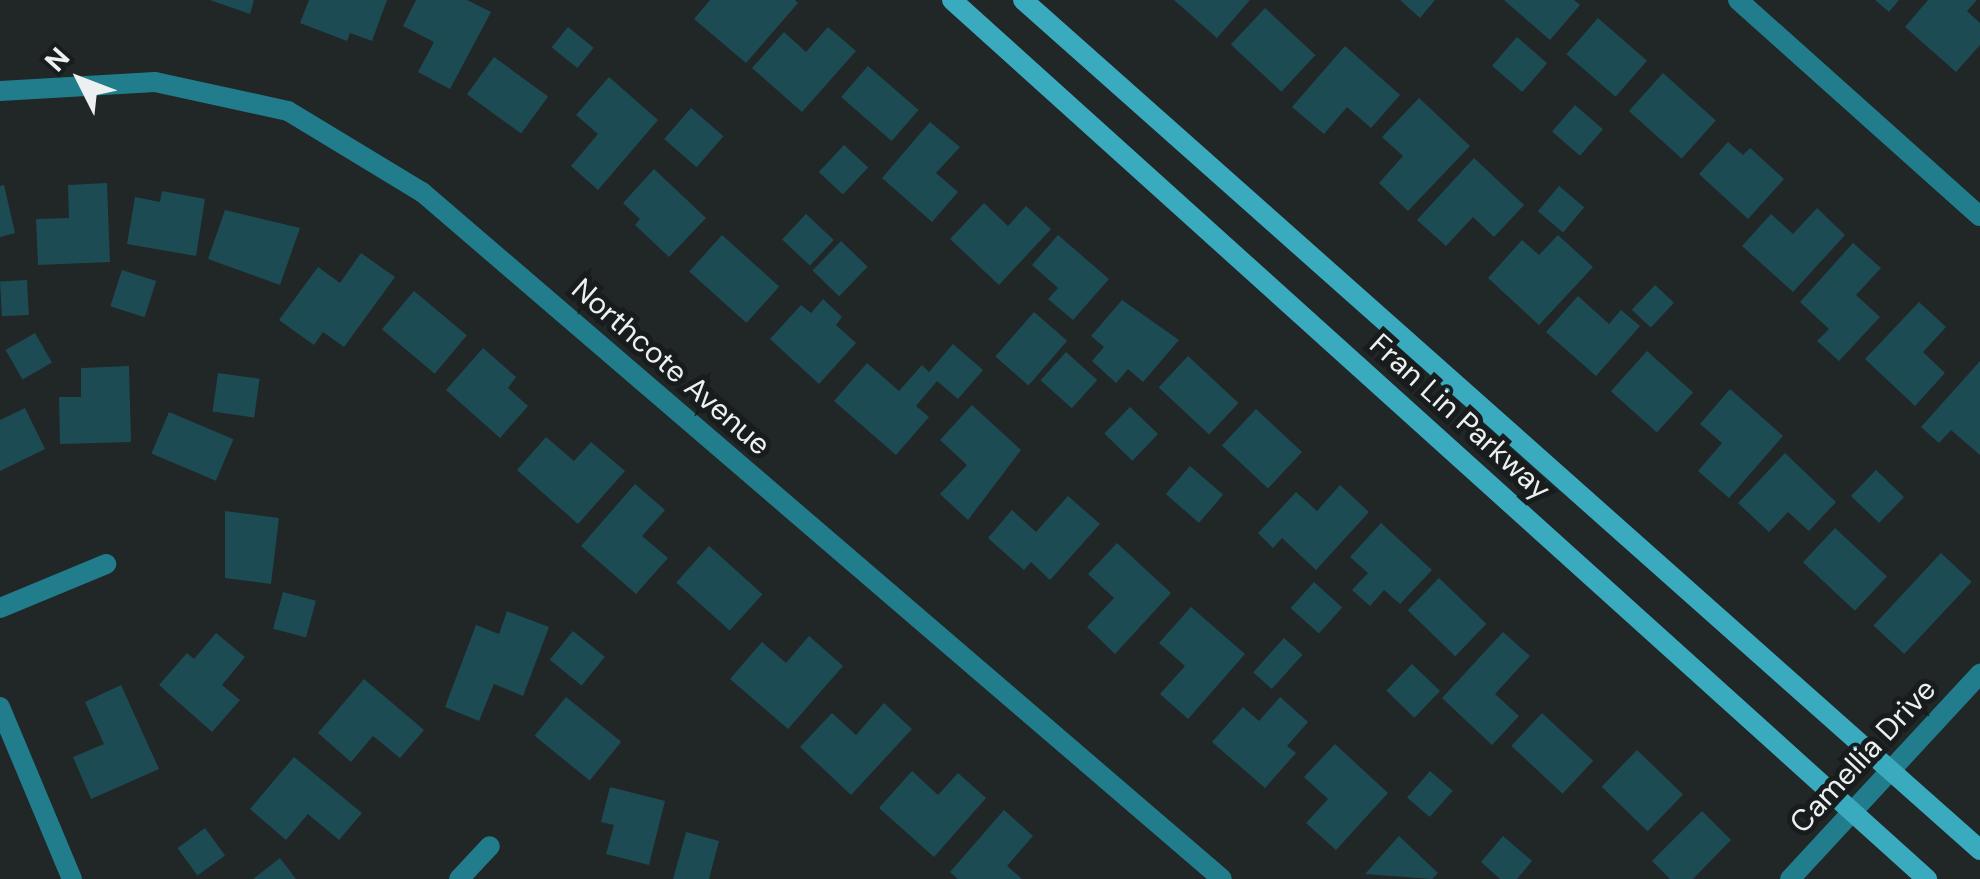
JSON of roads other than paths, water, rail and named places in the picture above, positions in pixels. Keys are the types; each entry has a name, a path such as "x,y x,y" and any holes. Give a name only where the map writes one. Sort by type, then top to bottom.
{"street":[{"name":"Fran Lin Parkway","path":"952,0 1927,879"},
{"name":"Fran Lin Parkway","path":"1023,0 1980,850"},
{"path":"1738,0 1980,216"},
{"name":"Northcote Avenue","path":"0,91 155,82 288,111 422,192 1222,879"},
{"path":"0,608 106,564"},
{"name":"Camellia Drive","path":"1790,879 1980,674"},
{"path":"0,706 72,879"},
{"path":"458,879 490,846"}]}
